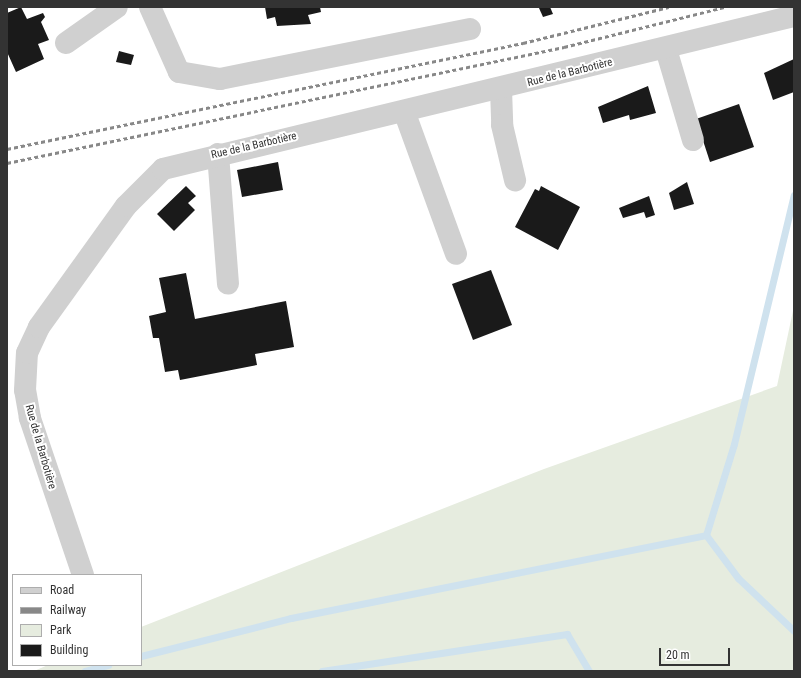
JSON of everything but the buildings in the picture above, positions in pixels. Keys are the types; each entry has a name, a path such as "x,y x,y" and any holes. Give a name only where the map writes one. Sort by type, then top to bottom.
{"street":[{"path":"66,44 117,7"},
{"path":"150,7 179,72 220,80 470,28"},
{"name":"Rue de la Barbotière","path":"83,574 30,418 25,390 27,353 39,327 142,187 163,169 218,154 501,89 666,49 794,16"},
{"path":"666,49 692,140"},
{"path":"501,89 502,125 515,180"},
{"path":"404,111 456,254"},
{"path":"218,154 228,284"}],"green space":[{"path":"794,306 794,671 34,671 46,666 142,666 142,627 544,469 777,386"}],"waterway":[{"path":"706,535 734,444 794,195"},
{"path":"706,535 738,578 794,631"},
{"path":"142,656 291,618 706,535"},
{"path":"322,671 567,634 589,671"},
{"path":"85,671 104,666"}],"railway":[{"path":"7,149 523,43 669,7"},
{"path":"7,163 564,47 724,7"}]}
